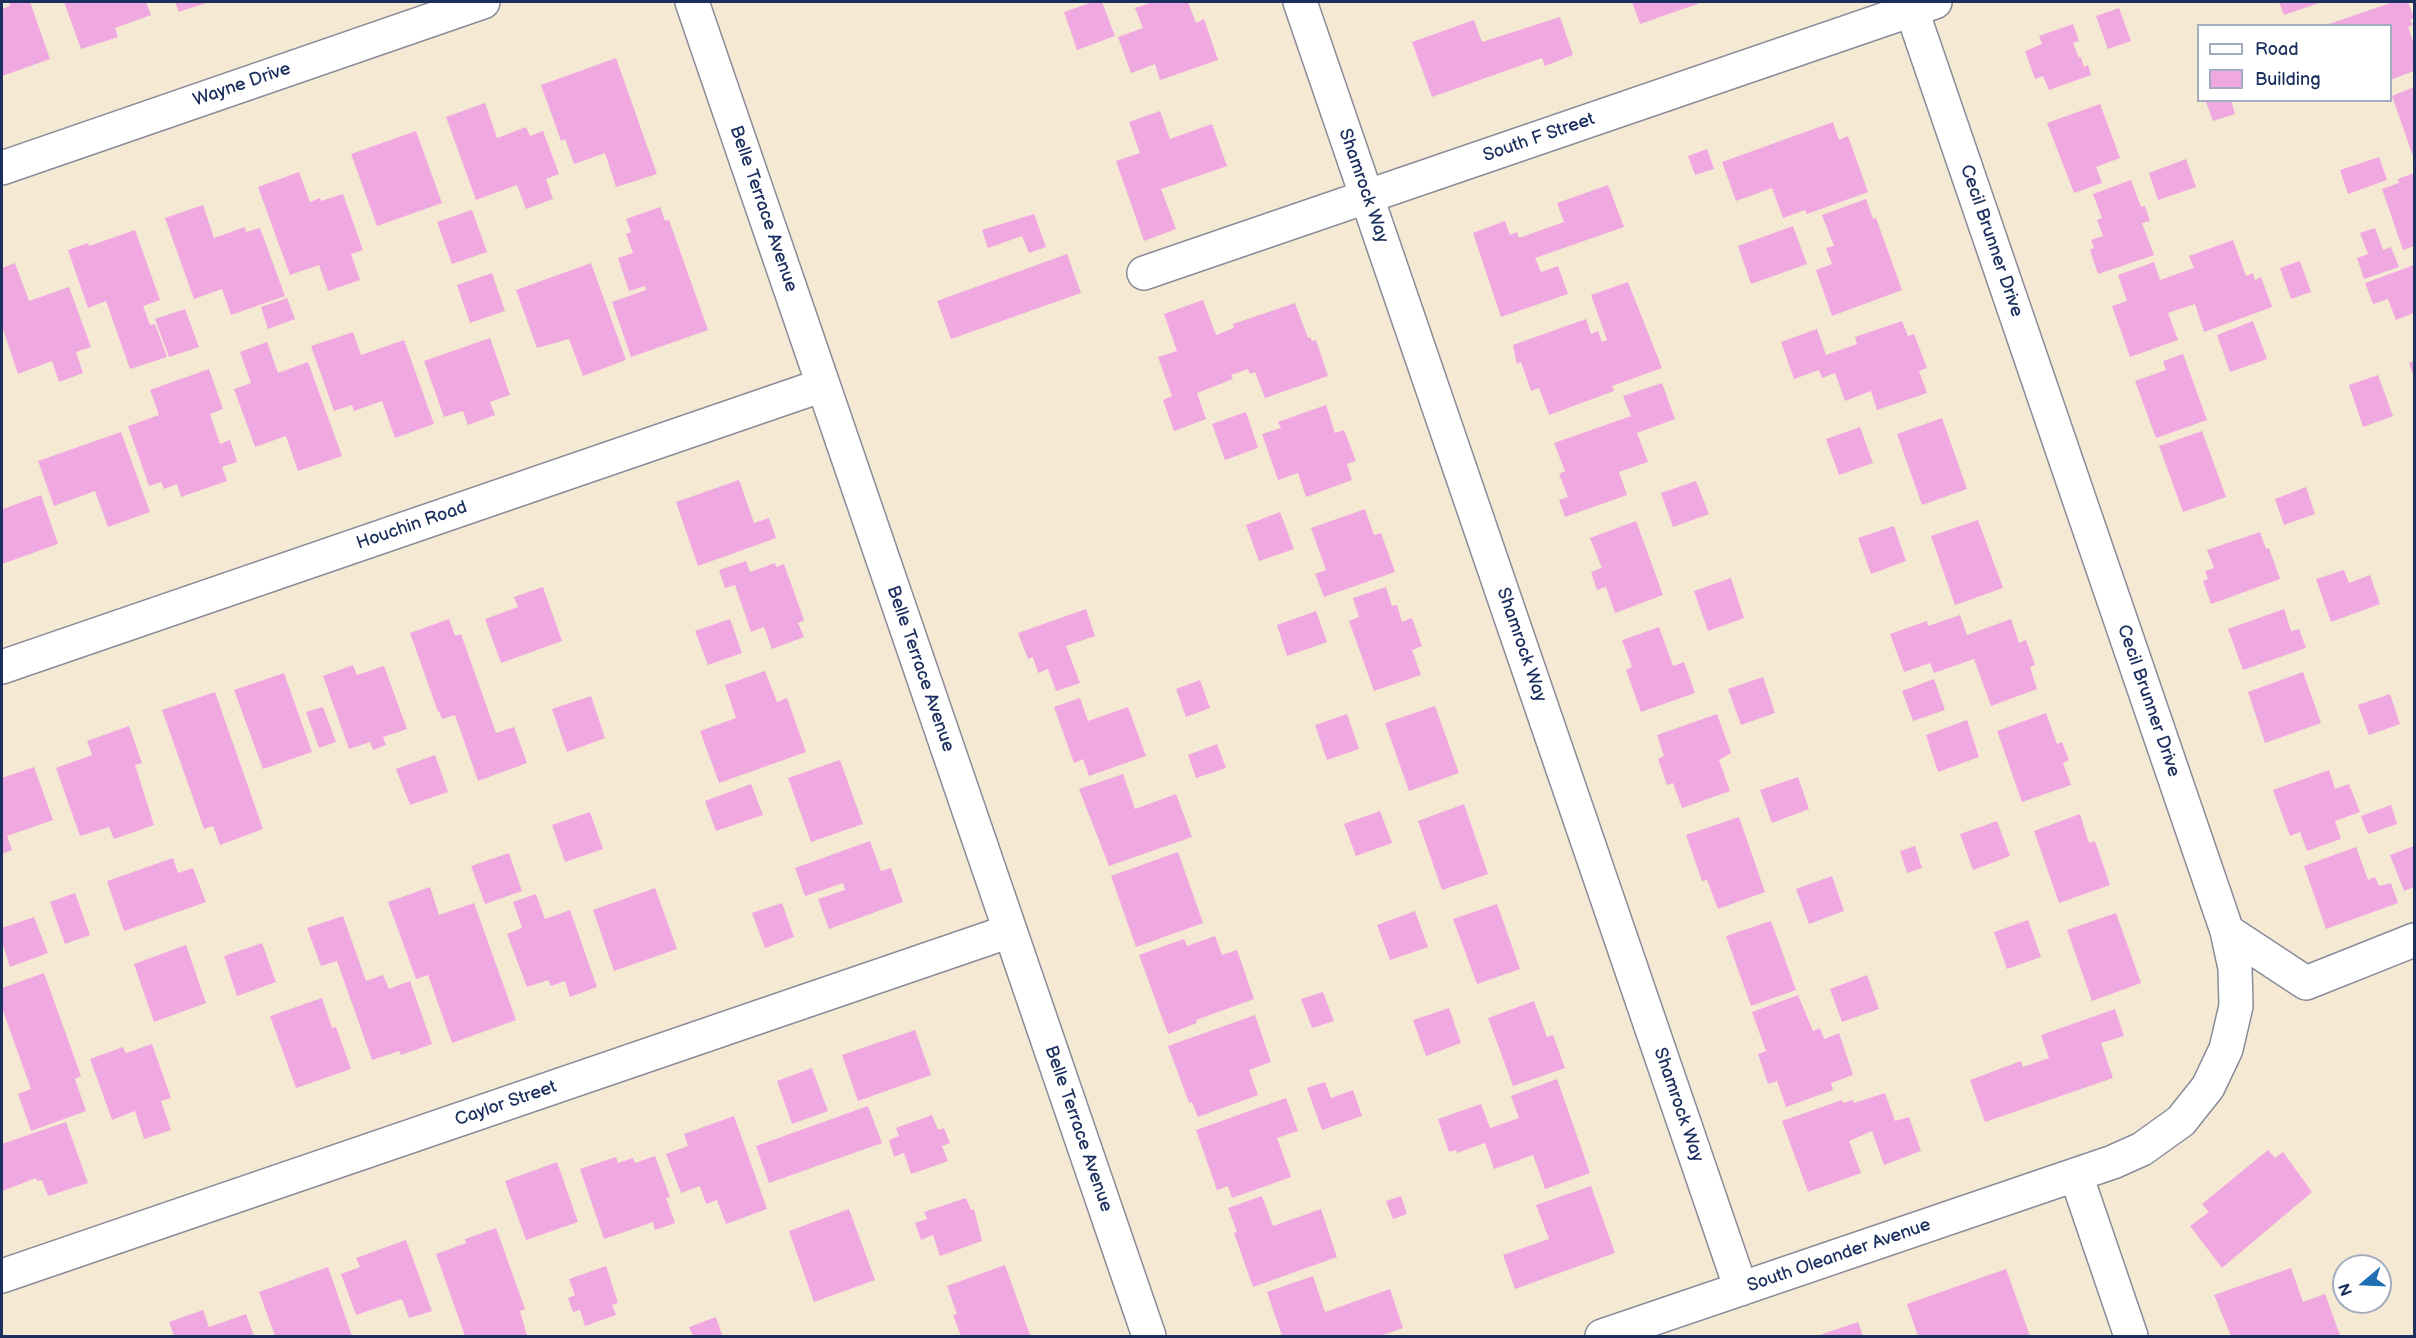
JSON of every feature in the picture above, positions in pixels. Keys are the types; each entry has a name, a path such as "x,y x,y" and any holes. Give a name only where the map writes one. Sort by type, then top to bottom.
{"street":[{"name":"Wayne Drive","path":"2,168 483,2"},
{"name":"Belle Terrace Avenue","path":"692,2 1149,1336"},
{"name":"Shamrock Way","path":"1300,2 1741,1289"},
{"name":"South F Street","path":"1144,273 1918,4"},
{"name":"Cecil Brunner Drive","path":"1918,4 2227,931 2235,968 2236,1006 2226,1049 2208,1087 2181,1121 2142,1149 2076,1175"},
{"name":"Houchin Road","path":"2,667 823,385"},
{"name":"Caylor Street","path":"2,1276 1010,931"},
{"path":"2227,931 2306,983 2415,940"},
{"path":"2076,1175 2131,1336"},
{"name":"South Oleander Avenue","path":"1602,1336 1649,1329 1741,1289 2076,1175"}],"building":[{"path":"9,2 30,2 50,59 2,76 2,9 10,6"},
{"path":"64,2 146,2 151,15 115,28 118,37 81,49"},
{"path":"175,2 209,2 179,12"},
{"path":"1093,2 1102,2 1115,36 1077,50 1064,12"},
{"path":"1153,2 1188,2 1196,23 1204,19 1218,60 1160,80 1155,64 1131,73 1118,37 1143,28 1135,8"},
{"path":"1632,2 1703,2 1640,24"},
{"path":"2279,2 2322,2 2284,15"},
{"path":"2393,2 2408,2 2414,18 2410,20 2413,25 2408,27 2414,44 2414,71 2392,79 2392,24 2329,24"},
{"path":"2119,8 2131,41 2108,49 2096,16"},
{"path":"1560,17 1573,55 1545,66 1542,58 1432,97 1412,42 1474,20 1482,42"},
{"path":"2073,24 2079,41 2073,43 2084,67 2088,65 2091,75 2049,90 2043,76 2035,79 2025,51 2042,44 2039,36"},
{"path":"616,58 657,174 616,187 605,153 574,164 565,139 561,141 541,85"},
{"path":"2414,87 2414,159 2392,96"},
{"path":"2206,102 2232,102 2235,114 2213,121"},
{"path":"485,103 497,138 526,127 530,136 543,131 559,174 546,179 553,199 526,209 517,185 476,200 446,117"},
{"path":"2100,104 2120,158 2096,167 2102,183 2074,193 2047,123"},
{"path":"1160,111 1170,139 1212,124 1227,166 1161,189 1176,229 1144,241 1116,161 1140,153 1129,122"},
{"path":"1833,122 1839,140 1848,136 1868,192 1807,214 1805,210 1783,218 1772,188 1736,201 1722,162"},
{"path":"416,131 442,203 377,226 351,154"},
{"path":"1707,149 1714,169 1695,175 1688,156"},
{"path":"2379,157 2387,180 2348,194 2340,170"},
{"path":"2186,159 2196,187 2158,200 2149,173"},
{"path":"299,172 310,202 343,194 363,250 351,254 360,280 328,291 319,265 290,275 258,187"},
{"path":"2414,173 2414,246 2403,250 2382,189 2399,183 2398,179"},
{"path":"2131,180 2141,207 2145,206 2150,221 2142,223 2154,255 2098,274 2090,250 2094,248 2091,240 2103,236 2097,220 2102,218 2093,194"},
{"path":"1608,185 1624,227 1535,258 1541,272 1558,266 1568,294 1501,317 1473,233 1505,221 1510,235 1517,232 1519,238 1564,222 1557,203"},
{"path":"1866,199 1873,219 1876,218 1902,290 1832,316 1816,270 1832,264 1826,248 1834,246 1822,215"},
{"path":"203,205 214,238 245,227 246,232 260,228 285,296 231,315 222,289 194,299 165,218"},
{"path":"660,207 665,221 669,220 708,330 631,357 612,302 646,290 645,286 629,291 618,258 633,253 626,234 631,232 626,219"},
{"path":"472,210 487,252 452,264 437,222"},
{"path":"1034,214 1046,247 1029,253 1022,236 988,248 982,230"},
{"path":"1793,226 1807,264 1751,284 1738,246"},
{"path":"2375,228 2383,250 2391,247 2399,267 2364,279 2357,258 2368,254 2360,233"},
{"path":"135,230 160,300 143,306 150,325 155,324 167,357 130,369 106,301 88,308 68,250 88,243 89,246"},
{"path":"2233,240 2246,276 2253,273 2255,280 2261,277 2272,307 2204,332 2195,304 2168,313 2178,340 2130,357 2112,306 2127,301 2118,275 2154,262 2160,280 2194,268 2189,256"},
{"path":"1067,254 1081,293 951,339 937,301"},
{"path":"2300,261 2311,292 2291,299 2280,268"},
{"path":"15,263 29,301 69,287 91,347 76,352 83,373 59,382 52,361 18,374 2,326 2,268"},
{"path":"591,263 626,360 583,376 569,339 537,348 516,290"},
{"path":"2414,265 2414,313 2396,320 2388,299 2373,304 2365,283"},
{"path":"492,273 505,311 470,323 457,285"},
{"path":"1628,282 1662,368 1612,386 1614,391 1549,415 1539,388 1531,391 1521,362 1517,364 1513,345 1586,319 1591,334 1598,331 1602,342 1607,340 1591,295"},
{"path":"287,298 295,319 268,329 261,307"},
{"path":"1203,300 1216,335 1234,328 1233,324 1295,303 1308,338 1310,337 1312,341 1316,340 1328,376 1265,398 1255,372 1250,374 1248,369 1231,375 1233,379 1197,393 1206,419 1174,431 1163,400 1172,396 1158,357 1177,351 1164,314"},
{"path":"185,309 199,347 169,357 155,319"},
{"path":"1902,321 1908,336 1914,334 1927,368 1919,371 1927,393 1877,410 1871,391 1845,401 1835,373 1822,378 1819,370 1794,379 1781,342 1817,329 1826,355 1857,344 1855,337"},
{"path":"2253,321 2267,359 2230,372 2217,335"},
{"path":"353,332 361,355 404,340 434,424 395,438 382,401 354,411 352,405 334,411 311,346"},
{"path":"490,338 510,395 490,402 495,415 468,425 463,411 444,417 424,361"},
{"path":"267,342 278,373 308,362 342,456 298,471 286,436 255,447 234,389 251,383 240,352"},
{"path":"2183,354 2207,420 2156,438 2135,381 2166,370 2163,361"},
{"path":"2414,361 2414,377 2409,363"},
{"path":"209,369 223,409 210,414 220,444 230,440 237,462 222,467 227,481 181,497 177,484 164,489 161,482 149,486 128,426 159,415 150,390"},
{"path":"2378,375 2393,416 2363,427 2349,385"},
{"path":"1662,383 1675,419 1637,433 1648,462 1619,472 1627,495 1565,517 1559,500 1568,497 1559,474 1565,471 1554,443 1631,416 1623,396"},
{"path":"1326,405 1335,433 1344,430 1356,461 1347,464 1352,480 1306,497 1298,473 1278,480 1262,434 1281,428 1278,422"},
{"path":"1246,412 1258,448 1225,460 1212,424"},
{"path":"1942,418 1967,489 1922,505 1897,434"},
{"path":"1860,427 1873,463 1839,475 1826,439"},
{"path":"2202,431 2226,497 2183,512 2159,446"},
{"path":"121,432 150,512 108,527 95,491 54,506 38,461"},
{"path":"739,480 754,523 769,518 776,538 698,566 676,502"},
{"path":"1696,481 1709,514 1673,527 1661,493"},
{"path":"2306,487 2315,514 2284,525 2275,499"},
{"path":"41,495 58,544 2,564 2,505 3,509"},
{"path":"1365,509 1374,535 1381,533 1395,572 1324,597 1315,574 1326,570 1311,528"},
{"path":"1280,512 1294,549 1259,561 1246,525"},
{"path":"1978,520 2003,588 1955,605 1931,536"},
{"path":"1636,521 1663,595 1615,613 1606,587 1597,590 1591,572 1602,568 1590,538"},
{"path":"1894,526 1906,561 1871,574 1858,538"},
{"path":"2260,532 2266,549 2269,548 2280,579 2211,604 2203,581 2208,579 2205,571 2214,568 2207,550"},
{"path":"746,561 750,572 775,563 776,567 784,564 804,620 798,623 804,637 772,649 764,627 751,632 735,585 725,588 719,570"},
{"path":"2344,570 2349,583 2370,575 2380,604 2331,622 2316,579"},
{"path":"1731,578 1744,618 1708,631 1694,591"},
{"path":"543,587 562,641 501,663 485,619 518,607 514,597"},
{"path":"1386,587 1392,606 1397,605 1402,622 1412,618 1422,646 1412,650 1421,675 1374,691 1349,621 1359,617 1353,598"},
{"path":"1086,609 1095,636 1066,646 1080,683 1056,691 1048,669 1038,673 1033,657 1028,659 1018,633"},
{"path":"2284,609 2291,631 2299,629 2306,648 2243,670 2228,629"},
{"path":"1316,611 1327,642 1287,656 1277,625"},
{"path":"1960,615 1967,635 2011,619 2019,643 2026,640 2035,665 2030,667 2037,689 1991,706 1974,659 1934,673 1930,663 1904,672 1890,634 1927,621 1928,626"},
{"path":"449,619 455,636 461,634 496,733 514,727 527,763 478,781 455,715 442,719 438,712 410,633"},
{"path":"730,619 742,653 708,665 695,631"},
{"path":"1659,627 1673,666 1684,662 1695,693 1641,712 1626,670 1632,667 1622,640"},
{"path":"353,665 357,675 384,666 407,729 383,737 386,745 373,750 370,742 349,749 323,676"},
{"path":"765,671 777,702 787,698 806,752 719,783 700,731 736,718 725,685"},
{"path":"2303,672 2321,723 2265,743 2248,692"},
{"path":"284,673 312,752 263,769 234,690"},
{"path":"1763,677 1775,713 1741,725 1728,689"},
{"path":"1934,679 1945,710 1913,721 1902,691"},
{"path":"1200,680 1210,708 1186,717 1176,689"},
{"path":"215,692 263,829 220,845 213,826 204,829 162,710"},
{"path":"2390,694 2400,724 2369,735 2358,705"},
{"path":"591,696 605,738 567,752 552,709"},
{"path":"1080,698 1088,721 1128,707 1146,756 1089,776 1083,759 1074,763 1054,707"},
{"path":"1435,706 1459,773 1409,791 1385,723"},
{"path":"323,707 336,742 319,748 306,712"},
{"path":"2046,713 2057,744 2062,742 2069,760 2063,763 2071,785 2022,802 1997,731"},
{"path":"1347,714 1359,749 1327,760 1315,725"},
{"path":"1717,714 1731,753 1719,760 1730,791 1682,808 1673,783 1667,785 1658,759 1664,756 1657,735"},
{"path":"1967,720 1979,757 1938,772 1926,735"},
{"path":"129,726 142,763 135,765 154,825 114,839 109,827 80,836 56,768 92,755 87,741"},
{"path":"1217,744 1226,768 1196,778 1188,755"},
{"path":"435,755 448,792 410,805 396,769"},
{"path":"840,760 863,824 811,842 788,778"},
{"path":"34,767 53,820 7,836 12,850 2,854 2,778"},
{"path":"2329,770 2335,789 2349,784 2360,812 2335,821 2341,839 2307,851 2300,832 2290,836 2273,790"},
{"path":"1123,774 1135,809 1176,794 1192,837 1109,866 1079,789"},
{"path":"1798,777 1809,809 1772,823 1760,790"},
{"path":"751,784 763,815 716,831 705,801"},
{"path":"1464,804 1488,874 1442,890 1418,821"},
{"path":"2391,805 2397,824 2368,834 2361,816"},
{"path":"1380,811 1392,843 1356,856 1344,824"},
{"path":"590,812 603,849 565,862 552,825"},
{"path":"2080,814 2089,843 2095,841 2110,885 2059,903 2034,831"},
{"path":"1739,817 1765,892 1718,909 1707,880 1702,881 1686,835"},
{"path":"1997,821 2010,856 1973,870 1960,834"},
{"path":"870,841 881,871 891,868 903,902 829,929 818,899 845,890 843,883 805,896 795,868"},
{"path":"1915,846 1922,868 1907,873 1900,851"},
{"path":"2414,846 2414,887 2404,891 2390,855"},
{"path":"2356,847 2368,880 2375,877 2379,886 2391,883 2398,903 2326,929 2304,866"},
{"path":"1178,852 1203,923 1136,947 1111,876"},
{"path":"509,853 522,891 485,904 471,866"},
{"path":"173,858 178,873 193,868 206,902 124,931 107,881"},
{"path":"1832,876 1844,911 1809,924 1796,889"},
{"path":"430,887 439,915 474,903 516,1020 452,1043 428,975 416,979 388,902"},
{"path":"655,888 677,949 614,971 593,910"},
{"path":"75,893 90,935 65,944 50,902"},
{"path":"536,894 545,919 570,910 597,987 570,997 565,981 551,986 548,980 527,987 507,934 522,928 513,902"},
{"path":"782,903 794,937 765,948 752,913"},
{"path":"1497,904 1520,969 1477,984 1453,919"},
{"path":"1415,911 1428,947 1390,960 1377,925"},
{"path":"2116,913 2141,983 2092,1001 2067,930"},
{"path":"343,916 366,981 383,975 389,989 410,981 432,1044 401,1055 399,1051 372,1060 337,961 321,966 307,928"},
{"path":"34,917 48,953 10,967 2,942 2,928"},
{"path":"2028,920 2041,957 2007,969 1994,932"},
{"path":"1771,921 1796,990 1751,1006 1726,936"},
{"path":"1215,936 1222,955 1237,950 1254,999 1196,1020 1197,1023 1168,1034 1139,955 1184,939 1187,946"},
{"path":"262,943 276,982 237,996 224,956"},
{"path":"186,945 206,1003 154,1022 134,964"},
{"path":"44,973 81,1076 75,1079 86,1111 31,1131 18,1094 31,1089 2,1008 2,988"},
{"path":"1867,975 1879,1009 1842,1022 1830,989"},
{"path":"1323,992 1334,1021 1312,1028 1301,999"},
{"path":"1798,995 1813,1031 1820,1028 1824,1039 1839,1033 1853,1075 1831,1083 1833,1090 1786,1107 1777,1081 1768,1084 1758,1054 1766,1051 1752,1012"},
{"path":"322,998 332,1028 336,1027 351,1069 296,1088 270,1016"},
{"path":"1534,1001 1547,1037 1553,1035 1565,1068 1513,1086 1488,1018"},
{"path":"1449,1008 1461,1043 1426,1056 1413,1020"},
{"path":"2115,1009 2124,1036 2101,1043 2113,1078 1985,1122 1970,1080 2021,1061 2023,1067 2049,1058 2041,1035"},
{"path":"1255,1015 1271,1062 1249,1070 1258,1095 1198,1117 1192,1102 1189,1103 1168,1046"},
{"path":"915,1030 931,1075 858,1101 842,1055"},
{"path":"152,1044 171,1098 161,1101 171,1130 144,1139 135,1111 112,1120 90,1059 123,1047 126,1053"},
{"path":"812,1068 828,1111 792,1124 777,1081"},
{"path":"1557,1079 1590,1173 1545,1189 1533,1155 1494,1169 1485,1143 1457,1153 1456,1150 1449,1152 1438,1119 1481,1104 1490,1128 1519,1118 1511,1096"},
{"path":"1325,1082 1331,1098 1353,1090 1362,1116 1322,1130 1307,1088"},
{"path":"1885,1093 1895,1121 1909,1117 1921,1151 1884,1165 1872,1131 1849,1141 1861,1173 1808,1192 1782,1121 1842,1100 1843,1103 1853,1100 1854,1103"},
{"path":"1286,1098 1298,1131 1277,1138 1291,1177 1232,1198 1228,1186 1217,1190 1196,1130"},
{"path":"868,1106 882,1143 769,1183 756,1146"},
{"path":"932,1115 938,1130 944,1128 950,1143 942,1146 948,1161 911,1174 904,1153 894,1157 889,1140 899,1136 896,1128"},
{"path":"734,1116 767,1209 726,1224 717,1200 706,1204 700,1186 681,1193 666,1154 688,1146 684,1134"},
{"path":"66,1122 88,1183 48,1196 42,1180 37,1181 36,1178 2,1191 2,1144"},
{"path":"2268,1150 2275,1158 2283,1152 2312,1192 2222,1268 2190,1226 2209,1212 2202,1204"},
{"path":"655,1156 670,1197 666,1198 675,1223 655,1230 653,1222 604,1239 580,1169 616,1157 618,1163 633,1158 635,1163"},
{"path":"557,1162 578,1222 526,1240 505,1181"},
{"path":"1591,1186 1615,1253 1515,1289 1503,1255 1549,1239 1536,1205"},
{"path":"1262,1196 1273,1226 1321,1209 1337,1257 1253,1287 1234,1233 1237,1232 1228,1208"},
{"path":"1401,1196 1407,1214 1393,1219 1386,1201"},
{"path":"966,1198 971,1210 974,1209 982,1241 940,1256 933,1235 921,1240 915,1223 927,1219 924,1212"},
{"path":"849,1209 875,1280 814,1302 789,1231"},
{"path":"496,1228 525,1309 520,1311 527,1336 465,1336 436,1254 466,1243 465,1239"},
{"path":"406,1240 432,1311 409,1318 402,1299 356,1315 341,1274 360,1267 356,1258"},
{"path":"1005,1265 1030,1335 961,1336 953,1315 957,1314 947,1286"},
{"path":"606,1266 618,1303 612,1305 616,1315 585,1326 580,1310 573,1312 568,1298 575,1295 569,1279"},
{"path":"328,1267 352,1336 275,1336 259,1292"},
{"path":"2291,1268 2303,1302 2325,1294 2340,1335 2231,1336 2214,1295"},
{"path":"2006,1269 2030,1336 1918,1336 1907,1304"},
{"path":"1313,1276 1325,1312 1390,1289 1403,1328 1380,1336 1282,1336 1267,1292"},
{"path":"203,1310 209,1327 246,1314 254,1336 174,1336 169,1322"},
{"path":"716,1317 722,1335 693,1336 689,1327"},
{"path":"1858,1322 1863,1336 1817,1336"}]}
